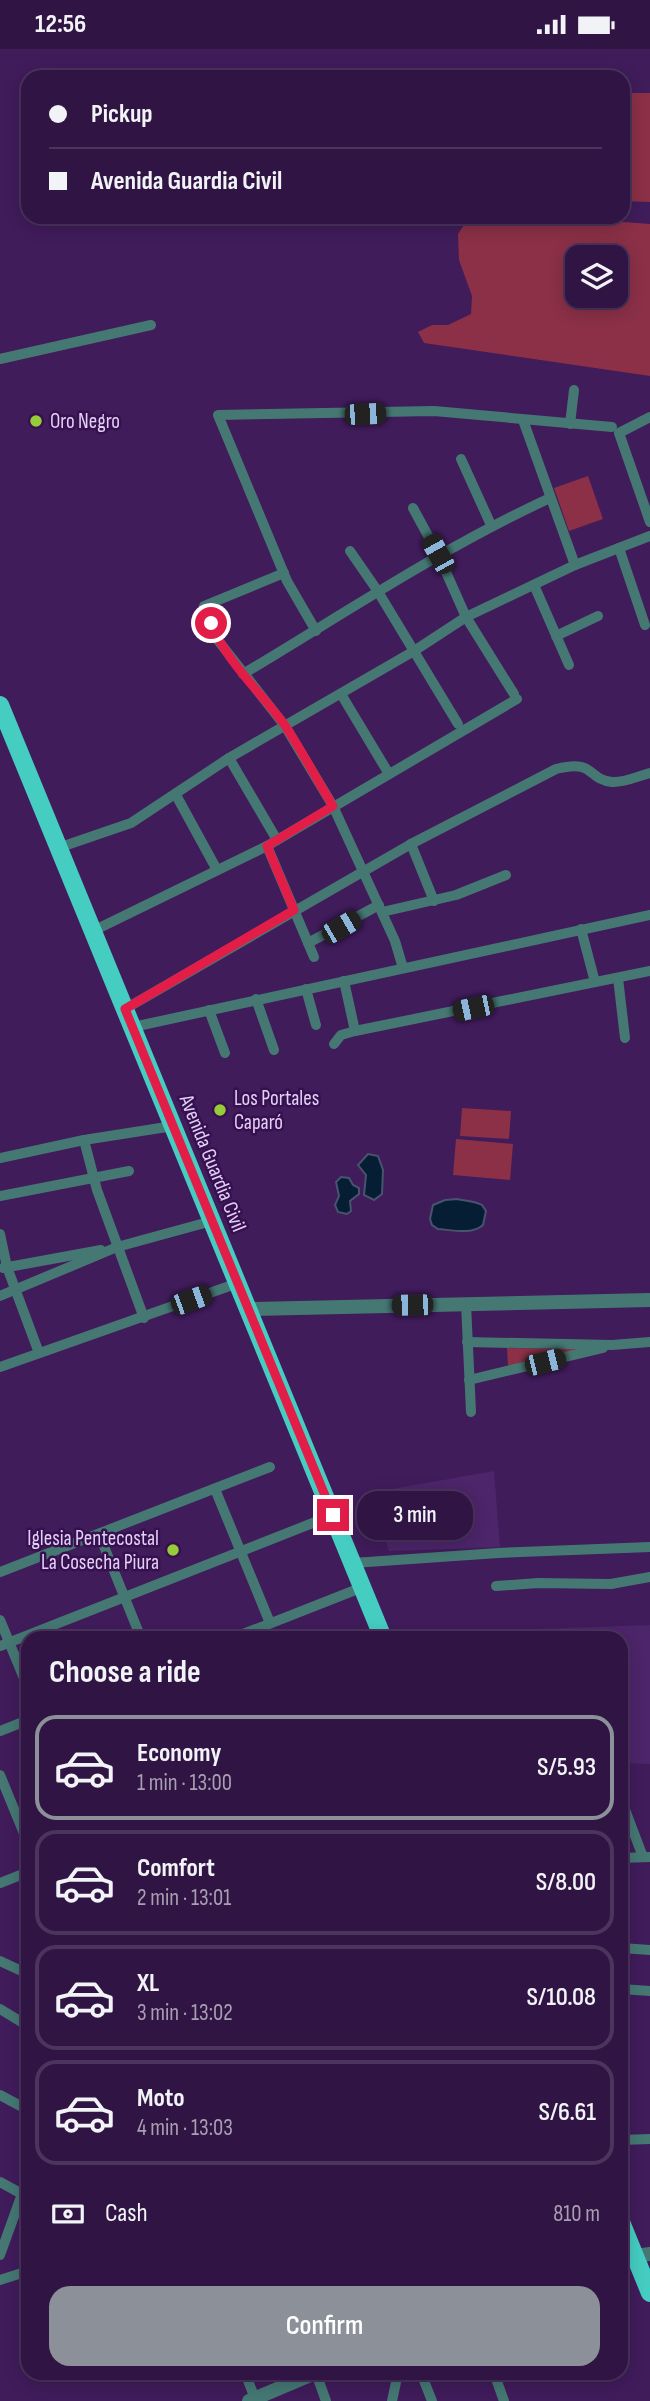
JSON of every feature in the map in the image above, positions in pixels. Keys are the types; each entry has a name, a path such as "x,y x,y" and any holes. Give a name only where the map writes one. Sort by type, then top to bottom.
{"highway":[{"name":"Avenida Guardia Civil","path":"0,705 380,1631"},
{"path":"634,2251 650,2293"}],"street":[{"path":"0,359 151,325"},
{"path":"570,424 574,390"},
{"path":"316,631 284,573 219,415 434,411 612,427"},
{"path":"650,418 619,433 650,522"},
{"path":"523,420 575,565"},
{"path":"461,459 491,525"},
{"path":"243,674 438,554 491,525 550,498"},
{"path":"93,931 267,846 516,697 466,617 438,554 413,508"},
{"path":"58,848 131,823 229,758 414,651 466,617 575,565 650,536"},
{"path":"619,548 645,625"},
{"path":"350,551 377,590 458,724"},
{"path":"284,573 204,606 217,639 285,726 333,806 395,941 403,968"},
{"path":"534,585 569,665"},
{"path":"556,636 598,616"},
{"path":"341,694 389,774"},
{"path":"229,758 277,840"},
{"path":"125,1009 411,844 556,769 572,765 585,767 603,779 615,782 650,773"},
{"path":"176,795 217,870"},
{"path":"411,844 434,901"},
{"path":"267,846 313,957"},
{"path":"308,943 380,909 456,895 506,874"},
{"path":"133,1027 650,915"},
{"path":"581,929 595,982"},
{"path":"334,1044 341,1035 355,1031 650,971"},
{"path":"618,978 625,1038"},
{"path":"344,981 355,1031"},
{"path":"306,989 316,1025"},
{"path":"256,999 274,1050"},
{"path":"209,1010 225,1053"},
{"path":"0,1158 84,1140 173,1126"},
{"path":"84,1140 117,1247 144,1318"},
{"path":"0,1196 129,1171"},
{"path":"4,1268 117,1247 212,1221"},
{"path":"0,1234 4,1268 39,1353"},
{"path":"0,1296 117,1247"},
{"path":"0,1367 238,1283"},
{"path":"249,1309 650,1300"},
{"path":"466,1304 471,1412"},
{"path":"467,1342 612,1345 650,1342"},
{"path":"469,1380 612,1345"},
{"path":"0,1572 270,1467"},
{"path":"215,1489 270,1623"},
{"path":"38,1631 333,1515"},
{"path":"99,1534 138,1631"},
{"path":"353,1563 498,1553 650,1547"},
{"path":"496,1586 538,1583 611,1584 650,1577"},
{"path":"250,1631 363,1587"},
{"path":"0,1620 5,1644 21,1675"},
{"path":"0,1731 21,1723"},
{"path":"0,1775 21,1826"},
{"path":"0,1811 13,1806"},
{"path":"628,1815 647,1857 628,1857"},
{"path":"0,1883 21,1875"},
{"path":"628,1946 650,1950"},
{"path":"0,1961 21,1972"},
{"path":"628,1989 650,1991"},
{"path":"0,2010 21,2021"},
{"path":"0,2095 21,2106"},
{"path":"628,2140 650,2139"},
{"path":"0,2182 21,2188"},
{"path":"0,2255 21,2202"},
{"path":"0,2280 21,2273"},
{"path":"247,2380 253,2400 299,2380"},
{"path":"318,2380 326,2401"},
{"path":"392,2401 396,2380"},
{"path":"424,2380 432,2401"},
{"path":"496,2380 504,2401"}],"shaded area":[{"path":"630,93 650,93 650,202 630,201"},
{"path":"465,224 650,224 650,376 424,343 418,332 432,325 448,325 471,314 472,296 459,260 458,234"},
{"path":"588,476 603,519 569,531 554,488"},
{"path":"462,1108 511,1111 509,1139 460,1136"},
{"path":"456,1139 513,1144 510,1180 453,1175"},
{"path":"507,1348 589,1349 508,1366"},
{"path":"494,1471 500,1547 389,1551 369,1493"},
{"path":"650,1625 650,1764 628,1763 628,1631 481,1631"}],"water":[{"path":"368,1154 378,1156 383,1170 382,1194 374,1200 364,1195 366,1175 358,1165"},
{"path":"341,1177 349,1178 353,1185 359,1188 359,1194 350,1201 351,1211 347,1214 338,1212 335,1205 339,1196 336,1182"},
{"path":"457,1199 482,1205 486,1211 483,1225 462,1231 438,1229 432,1225 430,1219 433,1205"}],"place":[{"name":"Oro Negro","path":"36,421"},
{"name":"Los Portales Caparó","path":"220,1110"},
{"name":"Iglesia Pentecostal La Cosecha Piura","path":"173,1550"}],"route":[{"path":"211,623 217,639 236,666 285,726 333,806 267,846 294,910 125,1009 333,1515"}]}
